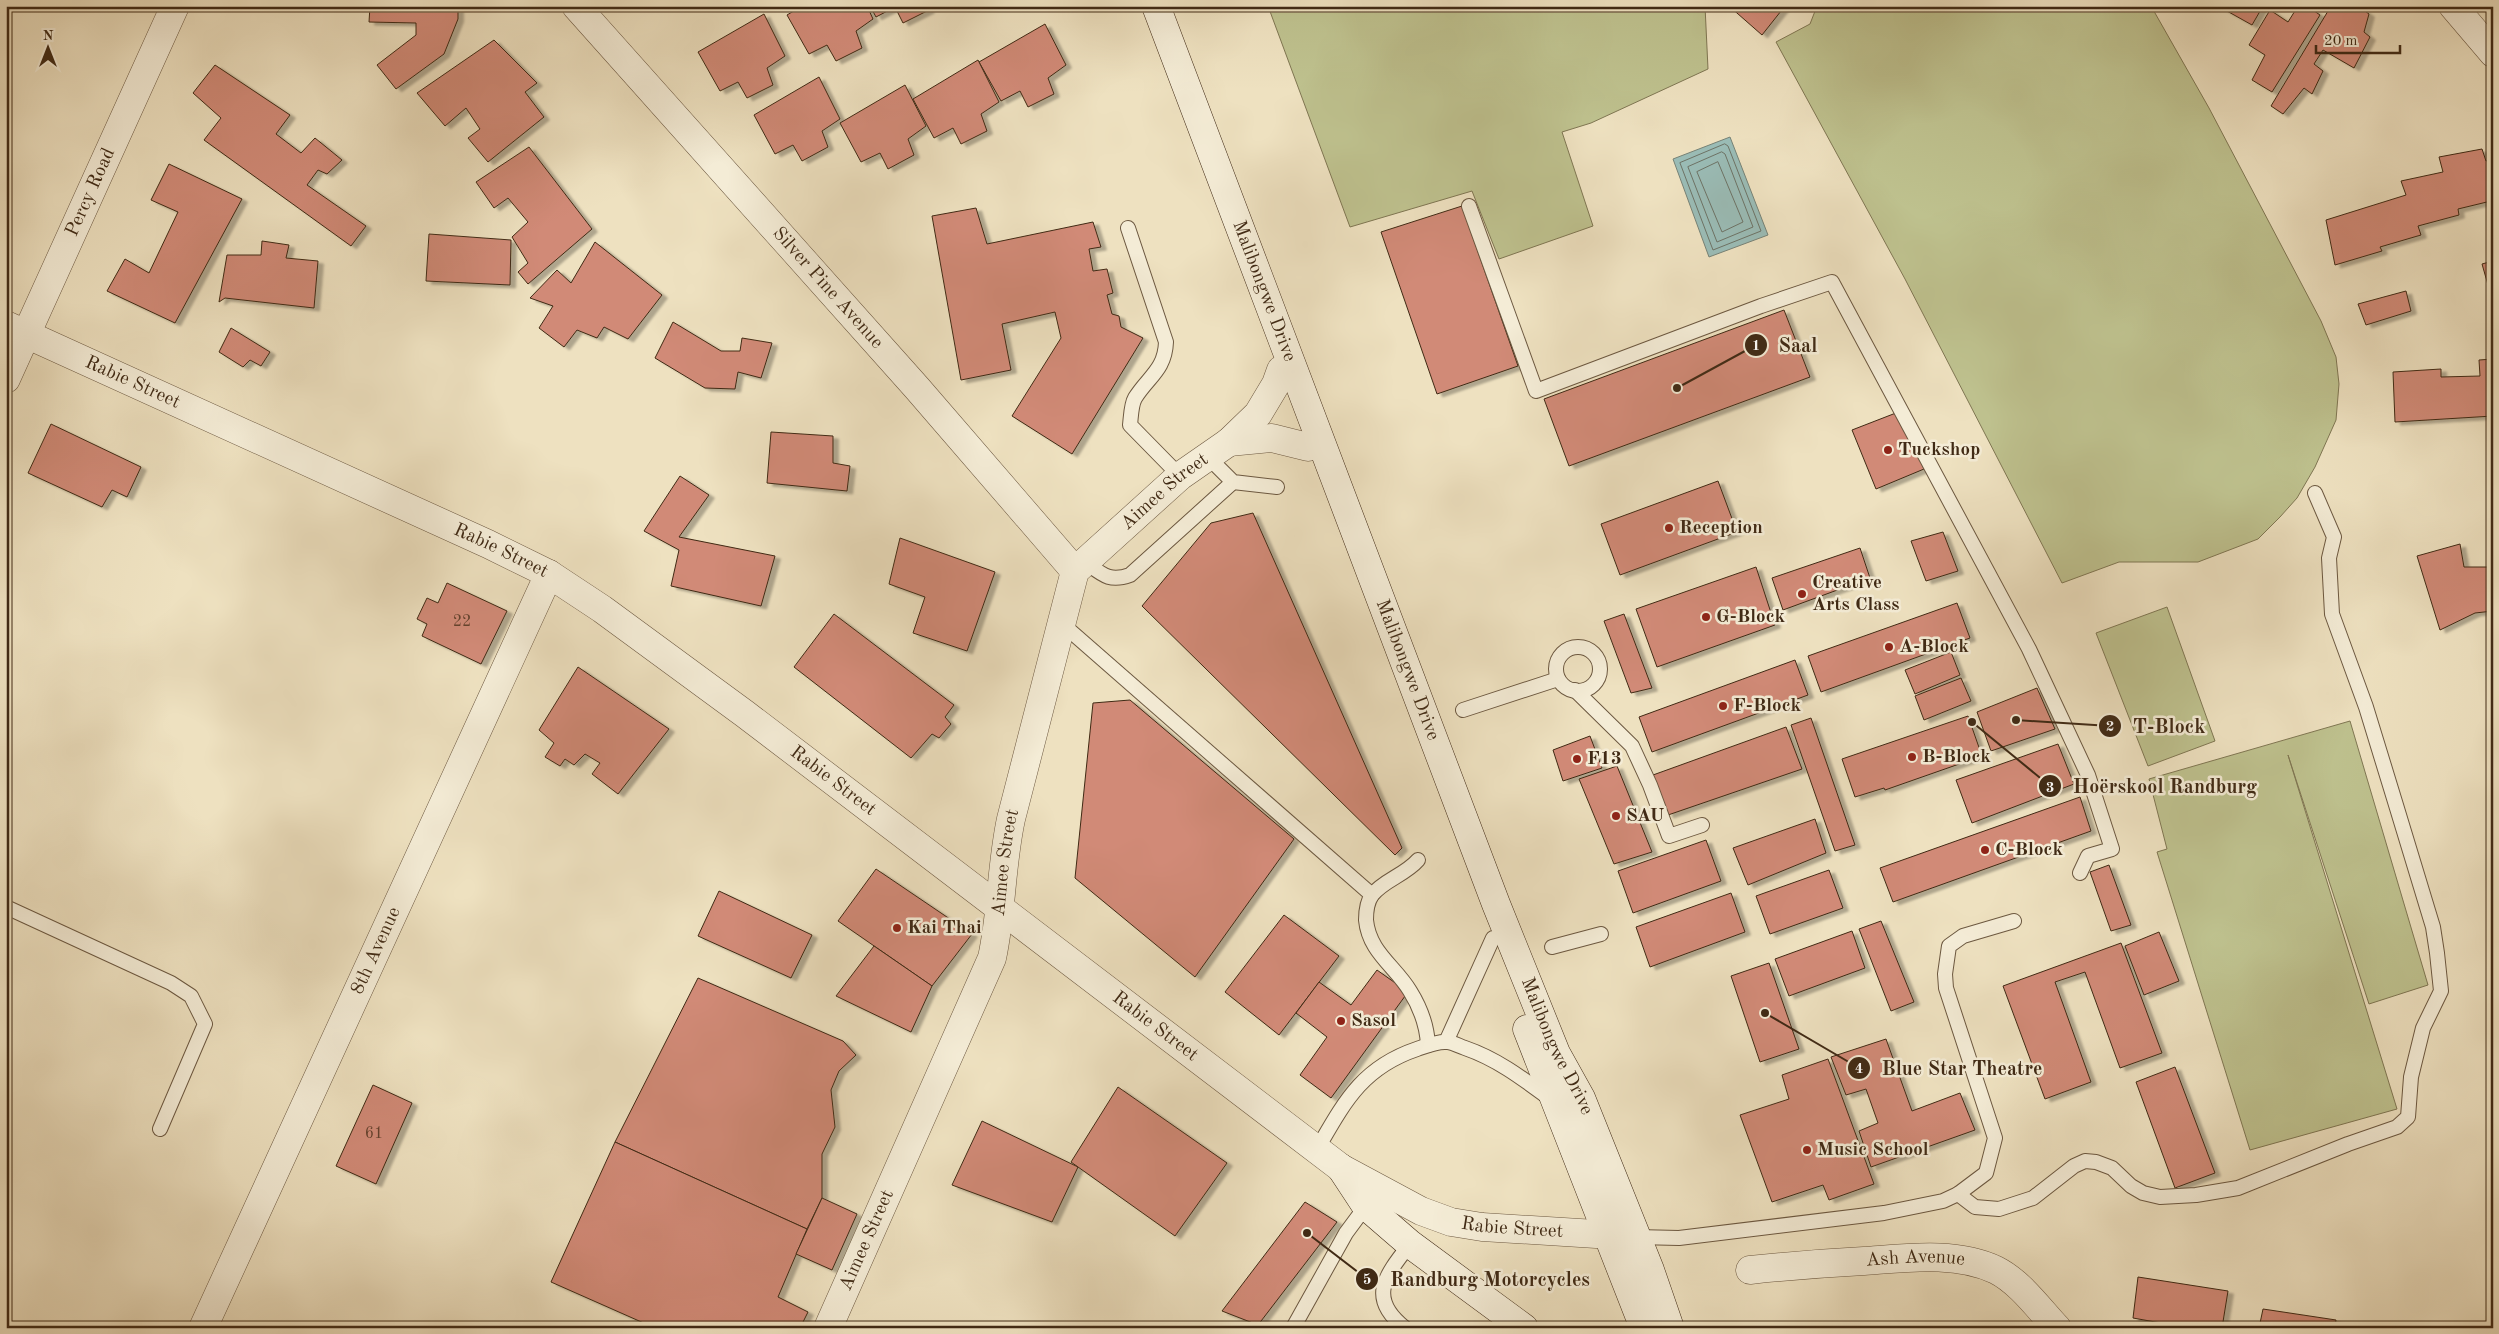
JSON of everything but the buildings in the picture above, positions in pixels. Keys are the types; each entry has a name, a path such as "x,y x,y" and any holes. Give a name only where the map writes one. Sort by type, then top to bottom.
{"street":[{"name":"Percy Road","path":"6,379 16,329 175,6"},
{"name":"Silver Pine Avenue","path":"576,6 917,388 1079,566"},
{"name":"Malibongwe Drive","path":"1138,6 1281,370 1308,447 1493,938 1644,1328"},
{"name":"Malibongwe Drive","path":"1156,6 1496,904 1556,1053 1581,1098 1670,1328"},
{"path":"2453,6 2493,53"},
{"name":"Rabie Street","path":"16,329 550,574 602,609 745,714 1316,1151 1341,1168 1421,1211 1451,1222 1482,1227 1636,1237"},
{"name":"Aimee Street","path":"828,1328 984,980 997,936 1007,835 1060,622 1079,566 1180,476 1218,449 1258,414 1276,384 1281,370"},
{"name":"Aimee Street","path":"1218,449 1272,438 1308,447"},
{"name":"8th Avenue","path":"203,1328 550,574"},
{"path":"1341,1168 1366,1206 1410,1244 1524,1328"},
{"name":"Ash Avenue","path":"1750,1270 1795,1265 1907,1258 1972,1262 1995,1270 2010,1278 2057,1328"}],"lane":[{"path":"1469,206 1536,391 1761,306 1832,282 2003,598 2059,709 2088,775 2112,849 2088,856 2080,873"},
{"path":"1128,228 1166,342 1165,355 1156,374 1134,400 1130,425 1180,476"},
{"path":"1218,449 1233,482"},
{"path":"1079,566 1107,578 1114,579 1130,575 1233,482 1277,487"},
{"path":"1958,1194 1975,1207 1999,1209 2033,1198 2074,1166 2086,1161 2096,1162 2112,1168 2131,1186 2143,1193 2160,1197 2196,1195 2238,1188 2348,1144 2397,1127 2408,1117 2411,1077 2423,1028 2440,991 2437,953 2432,926 2366,707 2332,614 2329,558 2334,538 2315,493"},
{"path":"1060,622 1372,895"},
{"path":"1577,647 1591,652 1599,663 1598,677 1589,688 1575,690 1568,688 1558,679 1557,664 1564,652 1577,647"},
{"path":"1463,710 1558,679"},
{"path":"1575,690 1632,746 1650,785 1669,836 1702,825"},
{"path":"1418,860 1408,870 1372,895 1366,910 1367,927 1373,947 1410,990 1425,1025 1428,1045"},
{"path":"6,907 171,983 192,996 205,1024 160,1129"},
{"path":"1636,1237 1679,1238 1874,1214 1941,1202 1958,1194 1986,1173 1995,1138 1946,988 1944,974 1949,946 1963,936 2014,921"},
{"path":"1552,947 1601,934"},
{"path":"1446,1042 1493,938"},
{"path":"1316,1151 1341,1107 1371,1072 1402,1054 1428,1045 1446,1042 1476,1052 1507,1067 1557,1104"},
{"path":"1293,1328 1346,1233 1366,1206"},
{"path":"1405,1328 1386,1310 1382,1297 1385,1283 1410,1244"}],"green space":[{"path":"1268,6 1705,6 1708,69 1591,123 1562,132 1593,226 1499,259 1472,191 1350,227"},
{"path":"1817,6 2151,6 2209,108 2321,321 2336,357 2339,384 2336,420 2315,467 2297,498 2258,539 2198,562 2119,562 2062,583 1905,279 1776,42 1810,24"},
{"path":"2167,607 2215,741 2148,766 2096,633"},
{"path":"2350,721 2428,985 2369,1004 2288,755 2397,1109 2250,1150 2157,852 2167,849 2149,779"}],"water":[{"path":"1730,137 1768,235 1709,257 1673,159"}],"place":[{"name":"Saal","path":"1677,388"},
{"name":"Tuckshop","path":"1888,450"},
{"name":"Reception","path":"1669,528"},
{"name":"Creative Arts Class","path":"1802,594"},
{"name":"G-Block","path":"1706,617"},
{"name":"A-Block","path":"1889,647"},
{"name":"F-Block","path":"1723,706"},
{"name":"T-Block","path":"2016,720"},
{"name":"Hoërskool Randburg","path":"1972,722"},
{"name":"B-Block","path":"1912,757"},
{"name":"F13","path":"1577,759"},
{"name":"SAU","path":"1616,816"},
{"name":"C-Block","path":"1985,850"},
{"name":"Kai Thai","path":"897,928"},
{"name":"Blue Star Theatre","path":"1765,1013"},
{"name":"Sasol","path":"1341,1021"},
{"name":"Music School","path":"1807,1150"},
{"name":"Randburg Motorcycles","path":"1307,1233"}]}
